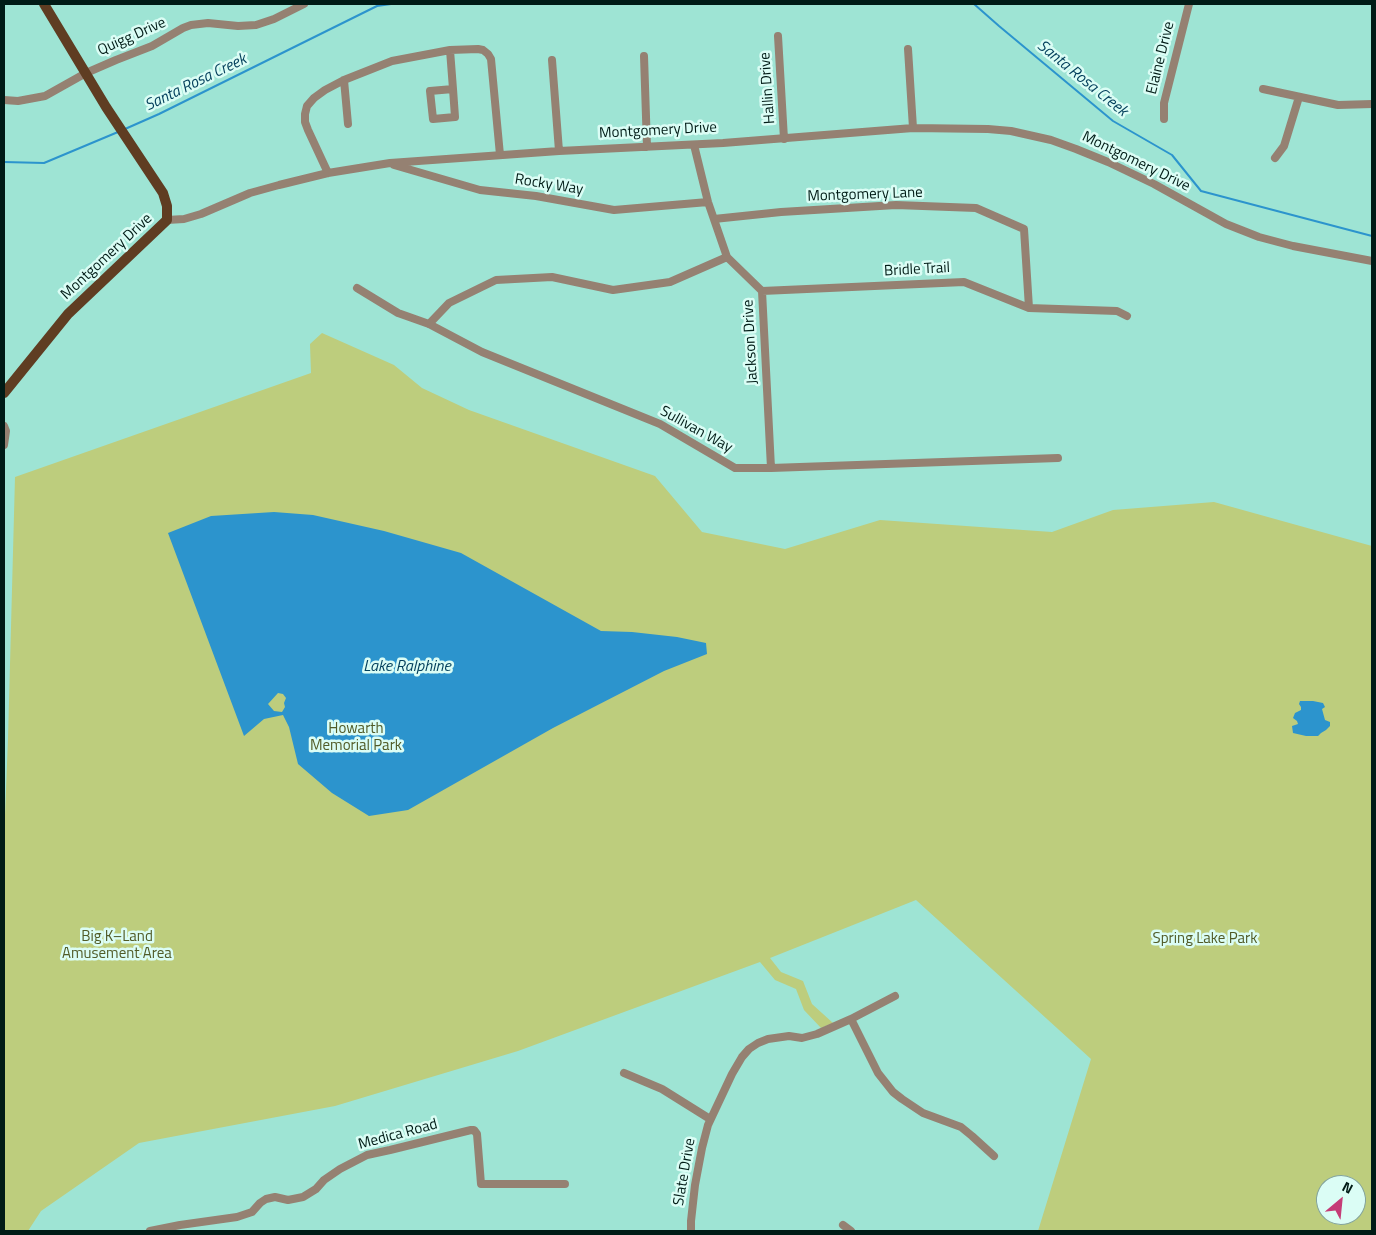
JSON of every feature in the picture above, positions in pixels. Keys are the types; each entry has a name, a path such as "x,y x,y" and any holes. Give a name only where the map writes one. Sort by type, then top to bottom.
{"main road":[{"path":"45,4 109,111 163,193 167,206 167,220"},
{"name":"Montgomery Drive","path":"4,393 68,314 167,220"}],"street":[{"name":"Quigg Drive","path":"4,100 18,101 45,96 86,73 152,46 183,28 208,22 238,26 256,25 274,20 304,4"},
{"name":"Elaine Drive","path":"1164,119 1164,103 1189,4"},
{"name":"Hallin Drive","path":"778,36 784,139"},
{"path":"908,49 913,128"},
{"path":"450,50 453,89 454,117 433,119 430,91 453,89"},
{"path":"328,173 305,122 308,106 314,98 344,80 392,61 450,50 483,50 491,59 500,155"},
{"path":"644,56 647,147"},
{"path":"552,60 559,151"},
{"path":"344,80 348,124"},
{"path":"1263,89 1338,104 1372,104"},
{"path":"1276,158 1284,146 1299,97"},
{"name":"Montgomery Drive","path":"167,220 184,220 250,192 328,173 390,163 559,151 784,139 913,128 996,130 1011,131 1051,140 1108,162 1154,184 1226,224 1259,237 1292,246 1372,261"},
{"name":"Jackson Drive","path":"694,145 708,202 727,257 762,291 771,468"},
{"name":"Rocky Way","path":"390,163 480,190 536,196 614,210 708,202"},
{"name":"Montgomery Lane","path":"714,218 896,205 976,208 1024,229 1029,308"},
{"path":"429,324 449,303 496,280 552,277 613,290 670,282 727,257"},
{"name":"Bridle Trail","path":"762,291 964,282 1029,308 1117,311 1127,316"},
{"name":"Sullivan Way","path":"356,288 398,313 429,324 482,352 660,424 735,468 1058,458"},
{"path":"4,426 6,431 4,445"},
{"name":"Slate Drive","path":"691,1231 695,1184 710,1119 742,1056 758,1043 768,1039 789,1036 802,1038 817,1034 895,996"},
{"path":"851,1019 878,1073 893,1092 923,1113 960,1127 994,1156"},
{"path":"624,1073 662,1089 710,1119"},
{"name":"Medica Road","path":"150,1231 237,1217 252,1212 266,1199 275,1197 288,1200 303,1197 340,1169 366,1155 471,1130 474,1130 477,1134 481,1184 565,1184"},
{"path":"843,1226 851,1231"}],"green space":[{"name":"Howarth Memorial Park","path":"322,333 394,365 422,388 469,410 655,476 702,532 785,549 880,520 1052,532 1113,510 1214,502 1372,546 1372,1231 1038,1231 1091,1059 916,900 770,958 781,972 803,981 812,1004 833,1023 821,1028 804,1010 796,989 775,980 760,962 518,1051 335,1106 139,1143 41,1211 28,1231 4,1231 4,840 15,477 311,373 310,344"}],"water":[{"name":"Lake Ralphine","path":"274,512 313,515 384,531 461,553 601,631 677,637 706,643 707,654 664,671 553,728 408,810 369,816 332,793 298,764 289,727 283,715 264,719 244,736 168,533 211,516","holes":["278,693 283,694 286,698 285,707 282,712 274,711 268,704"]},
{"path":"1300,701 1323,703 1325,707 1322,709 1325,720 1330,722 1330,726 1318,736 1293,733 1292,726 1298,724 1293,718 1295,713 1301,710"}],"waterway":[{"name":"Santa Rosa Creek","path":"125,129 377,6 391,4"},
{"name":"Santa Rosa Creek","path":"974,4 1113,121 1172,155 1201,191 1372,236"},
{"name":"Santa Rosa Creek","path":"4,162 44,163 118,132"}],"park label":[{"name":"Spring Lake Park","path":"1205,939"},
{"name":"Big K–Land Amusement Area","path":"117,946"}]}
